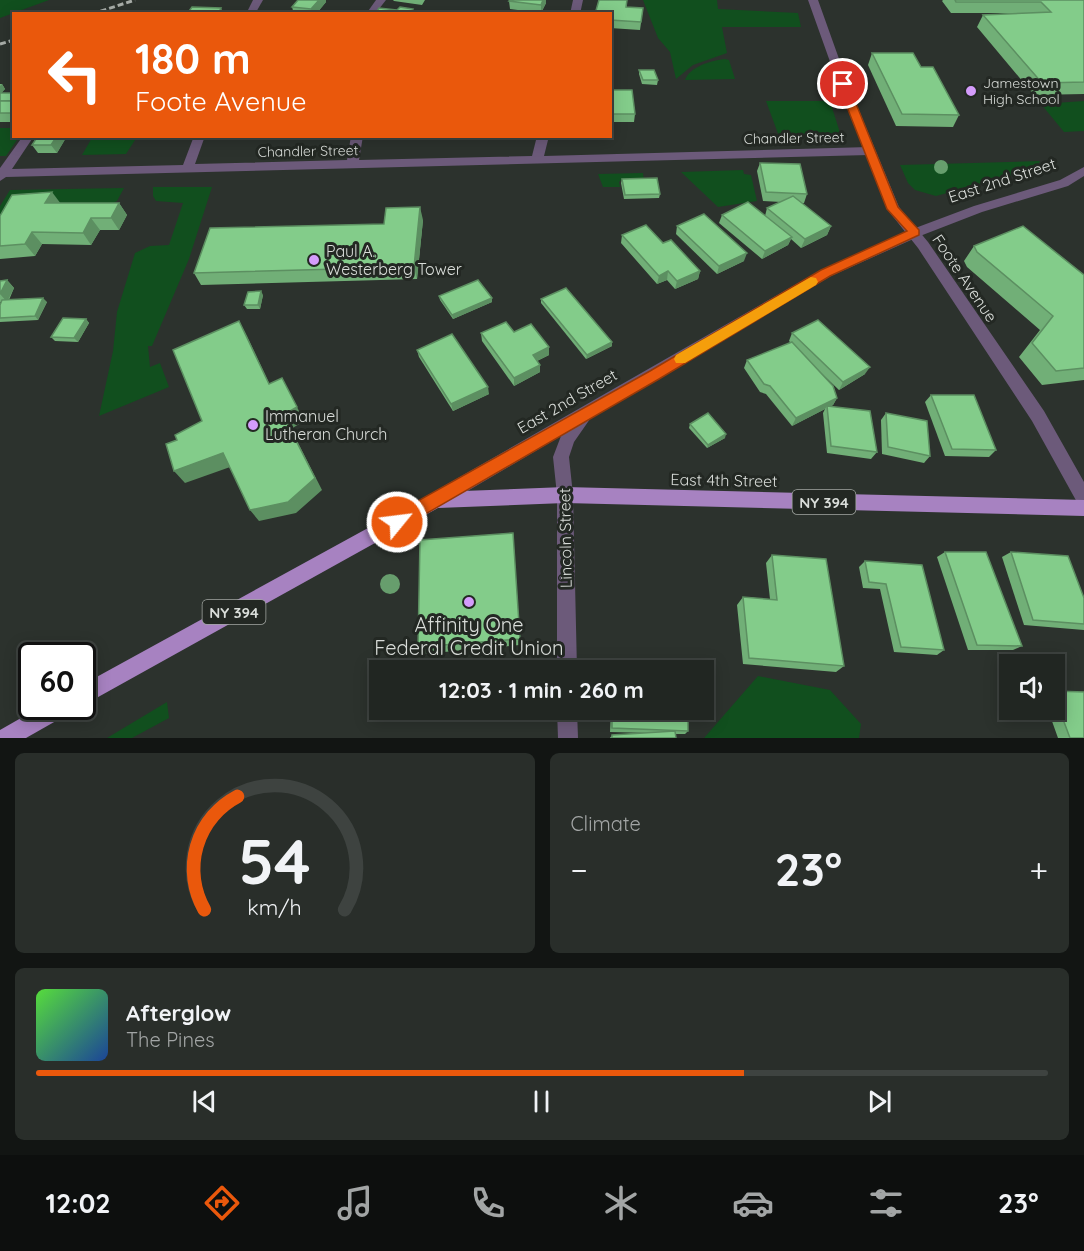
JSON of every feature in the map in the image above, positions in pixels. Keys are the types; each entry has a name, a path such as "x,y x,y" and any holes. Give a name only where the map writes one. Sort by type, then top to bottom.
{"main road":[{"name":"East 4th Street","path":"436,500 565,495 1084,508"},
{"name":"East 2nd Street","path":"96,688 436,500"},
{"path":"6,738 38,720"}],"street":[{"name":"Foote Avenue","path":"813,0 893,209 915,232 1038,416 1084,498"},
{"path":"1,174 27,138"},
{"path":"187,169 199,138"},
{"path":"352,165 357,138"},
{"path":"537,160 542,138"},
{"name":"Chandler Street","path":"1,174 869,151"},
{"name":"East 2nd Street","path":"436,500 826,273 915,232 978,208 1064,183 1084,171"},
{"path":"1064,183 1084,181"},
{"name":"Lincoln Street","path":"567,660 565,495 561,457 567,439 587,413"},
{"path":"567,720 568,738"}],"green space":[{"path":"0,0 49,0 12,12 0,18"},
{"path":"643,0 717,0 718,9 798,13 801,27 722,27 727,53 693,65 676,79 670,52 658,38"},
{"path":"725,59 729,60 735,79 685,80 687,75 696,68"},
{"path":"766,101 830,101 841,136 780,139"},
{"path":"1084,101 1084,131 1064,132 1041,104"},
{"path":"0,128 12,128 12,138 18,138 6,156 0,156"},
{"path":"92,138 136,138 126,154 82,155"},
{"path":"1040,161 1036,169 936,196 915,190 908,183 900,165"},
{"path":"743,170 744,174 751,175 757,201 718,207 681,172"},
{"path":"643,173 644,181 621,180 620,187 603,187 598,174"},
{"path":"153,187 212,187 189,259 152,346 148,346 150,367 160,363 169,387 99,416 113,351 117,312 135,253 150,246 169,245 183,203 156,201 153,196"},
{"path":"124,188 117,201 111,204 20,204 0,234 0,206 10,190"},
{"path":"758,676 830,690 861,724 859,738 704,738"},
{"path":"167,702 169,718 132,738 107,738"}],"building":[{"path":"298,0 319,0 311,9 292,7"},
{"path":"510,0 543,0 541,5"},
{"path":"599,0 627,0 626,7 643,8 641,22 612,20 612,12 596,12"},
{"path":"955,0 1084,0 1084,82 1042,83 983,15 1051,12 1041,2 956,2"},
{"path":"192,7 221,8 219,12 188,12"},
{"path":"400,7 413,9 411,12 376,12 379,8 397,10"},
{"path":"872,53 913,53 921,67 933,67 959,115 902,114"},
{"path":"639,70 654,70 658,80 643,80"},
{"path":"612,90 632,90 635,114 612,114"},
{"path":"0,93 12,93 12,101 0,101"},
{"path":"0,101 12,101 12,113 0,113"},
{"path":"37,138 56,138 51,145 32,145"},
{"path":"760,163 800,164 807,194 766,192"},
{"path":"657,178 660,194 625,195 622,179"},
{"path":"52,192 45,203 119,203 111,218 91,218 83,233 32,232 25,244 0,246 0,216 12,195"},
{"path":"793,196 831,226 805,239 767,208"},
{"path":"748,202 792,237 765,251 722,215"},
{"name":"Paul A. Westerberg Tower","path":"420,207 414,267 194,273 210,228 384,224 386,208"},
{"path":"704,214 747,253 719,266 677,226"},
{"path":"646,225 663,243 671,240 700,271 677,281 668,271 659,276 622,235"},
{"path":"1023,226 1084,275 1084,368 1056,371 1032,343 1053,316 977,252 974,246"},
{"path":"7,280 0,294 0,281"},
{"path":"478,280 492,298 452,315 439,296"},
{"path":"566,288 612,342 587,355 541,299"},
{"path":"261,291 258,305 244,305 248,292"},
{"path":"43,298 35,316 0,318 2,300"},
{"path":"63,318 86,319 74,338 51,337"},
{"path":"818,320 870,367 843,382 792,333"},
{"name":"Immanuel Lutheran Church","path":"239,321 269,384 282,378 297,407 283,415 315,478 288,502 250,510 223,453 174,471 166,444 177,440 175,435 202,421 173,350"},
{"path":"506,322 514,332 531,324 549,347 533,355 540,365 514,378 481,333"},
{"path":"452,334 488,387 451,404 417,350"},
{"path":"792,342 833,386 837,398 796,418 770,386 764,384 747,360"},
{"path":"931,395 974,395 996,450 952,449"},
{"path":"827,406 870,411 877,452 831,446"},
{"path":"708,413 726,434 708,445 690,424"},
{"path":"886,413 927,421 930,456 888,447"},
{"path":"513,533 520,639 418,647 420,540"},
{"path":"945,552 986,552 1022,646 977,645"},
{"path":"1011,552 1068,556 1084,598 1084,624 1033,620"},
{"path":"772,555 826,559 844,666 749,658 743,597 777,600"},
{"path":"865,561 922,565 944,650 901,647 886,584 869,582"},
{"path":"1065,691 1084,692 1084,738 1070,738 1063,720"},
{"path":"612,720 688,720 688,731 612,728"},
{"path":"675,731 676,738 612,738 612,735"}],"railway":[{"path":"98,12 135,0"},
{"path":"0,44 12,41"}],"slow traffic":[{"path":"681,359 811,282"}],"place":[{"name":"Jamestown High School","path":"971,91"},
{"name":"Paul A. Westerberg Tower","path":"314,260"},
{"name":"Immanuel Lutheran Church","path":"253,425"},
{"name":"Affinity One Federal Credit Union","path":"469,602"}],"route":[{"path":"397,522 654,375 826,273 915,232 893,209 843,84"}]}
